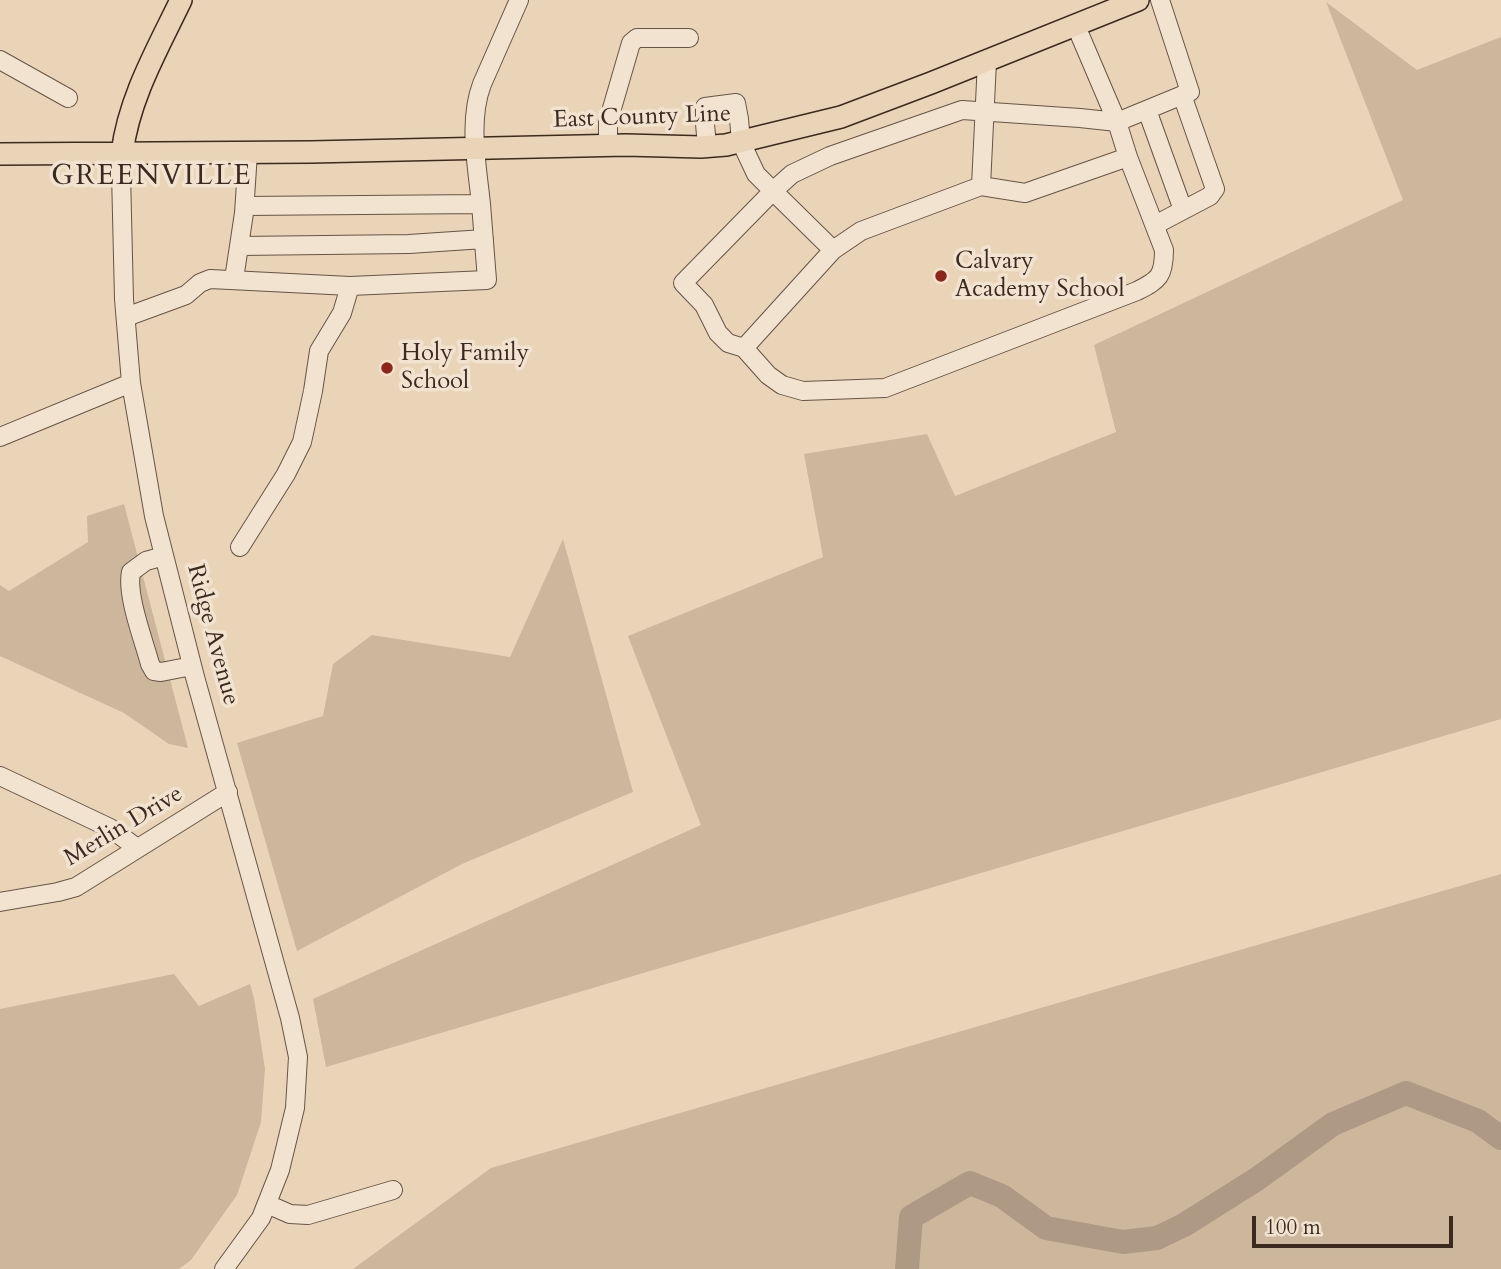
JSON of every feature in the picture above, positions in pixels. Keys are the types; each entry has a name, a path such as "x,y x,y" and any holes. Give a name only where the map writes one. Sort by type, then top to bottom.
{"main road":[{"name":"Ridge Avenue","path":"122,153 125,130 136,96 180,0"},
{"name":"East County Line","path":"0,154 726,145 841,117 1138,0"}],"street":[{"path":"126,317 186,295 200,283 210,279 350,286 487,280 475,148 476,109 478,94 519,0"},
{"path":"1155,225 1210,196 1215,189 1160,0"},
{"path":"1076,26 1117,122 1164,250 1164,266 1156,282 885,388 803,391 782,385 744,348 729,343 718,333 704,305 683,283 792,174 830,156 962,110 1117,122 1186,94"},
{"path":"608,145 608,121 631,43 637,38 689,38"},
{"path":"0,60 68,98"},
{"path":"981,186 987,61"},
{"path":"707,146 705,107 736,103 741,142 756,174 833,250"},
{"path":"1147,110 1183,211"},
{"name":"Ridge Avenue","path":"122,153 126,317 131,383 154,516 192,666 290,1018 298,1057 295,1108 280,1170 261,1218 224,1269"},
{"path":"234,279 245,206 248,153"},
{"path":"744,348 833,250 861,231 981,186 1025,193 1128,157"},
{"path":"245,206 481,204"},
{"path":"239,246 409,244 484,239"},
{"path":"240,547 286,474 302,442 319,351 342,313 350,286"},
{"path":"0,438 131,383"},
{"path":"164,556 146,561 131,572 131,592 154,671 192,666"},
{"path":"0,776 110,828 137,848"},
{"name":"Merlin Drive","path":"0,902 76,887 228,792"},
{"path":"267,1204 290,1214 308,1215 393,1189"}],"shaded area":[{"path":"1326,2 1417,70 1501,37 1501,719 326,1067 313,999 701,825 628,636 823,557 804,454 927,434 955,496 1116,432 1094,345 1403,200"},
{"path":"124,504 188,748 169,744 124,713 0,656 0,585 9,591 88,542 87,516"},
{"path":"563,539 633,792 462,864 297,951 237,743 323,716 333,664 372,635 510,657"},
{"path":"1501,874 1501,1269 353,1269 491,1168"},
{"path":"174,974 199,1006 250,984 254,998 265,1069 261,1122 237,1195 191,1260 179,1269 0,1269 0,1009"}],"waterway":[{"path":"907,1269 911,1217 970,1183 1002,1196 1046,1228 1123,1242 1157,1238 1184,1225 1257,1179 1333,1124 1406,1093 1478,1121 1501,1138"}],"place":[{"name":"Calvary Academy School","path":"941,276"},
{"name":"Holy Family School","path":"387,368"}],"district":[{"name":"GREENVILLE","path":"152,178"}]}
